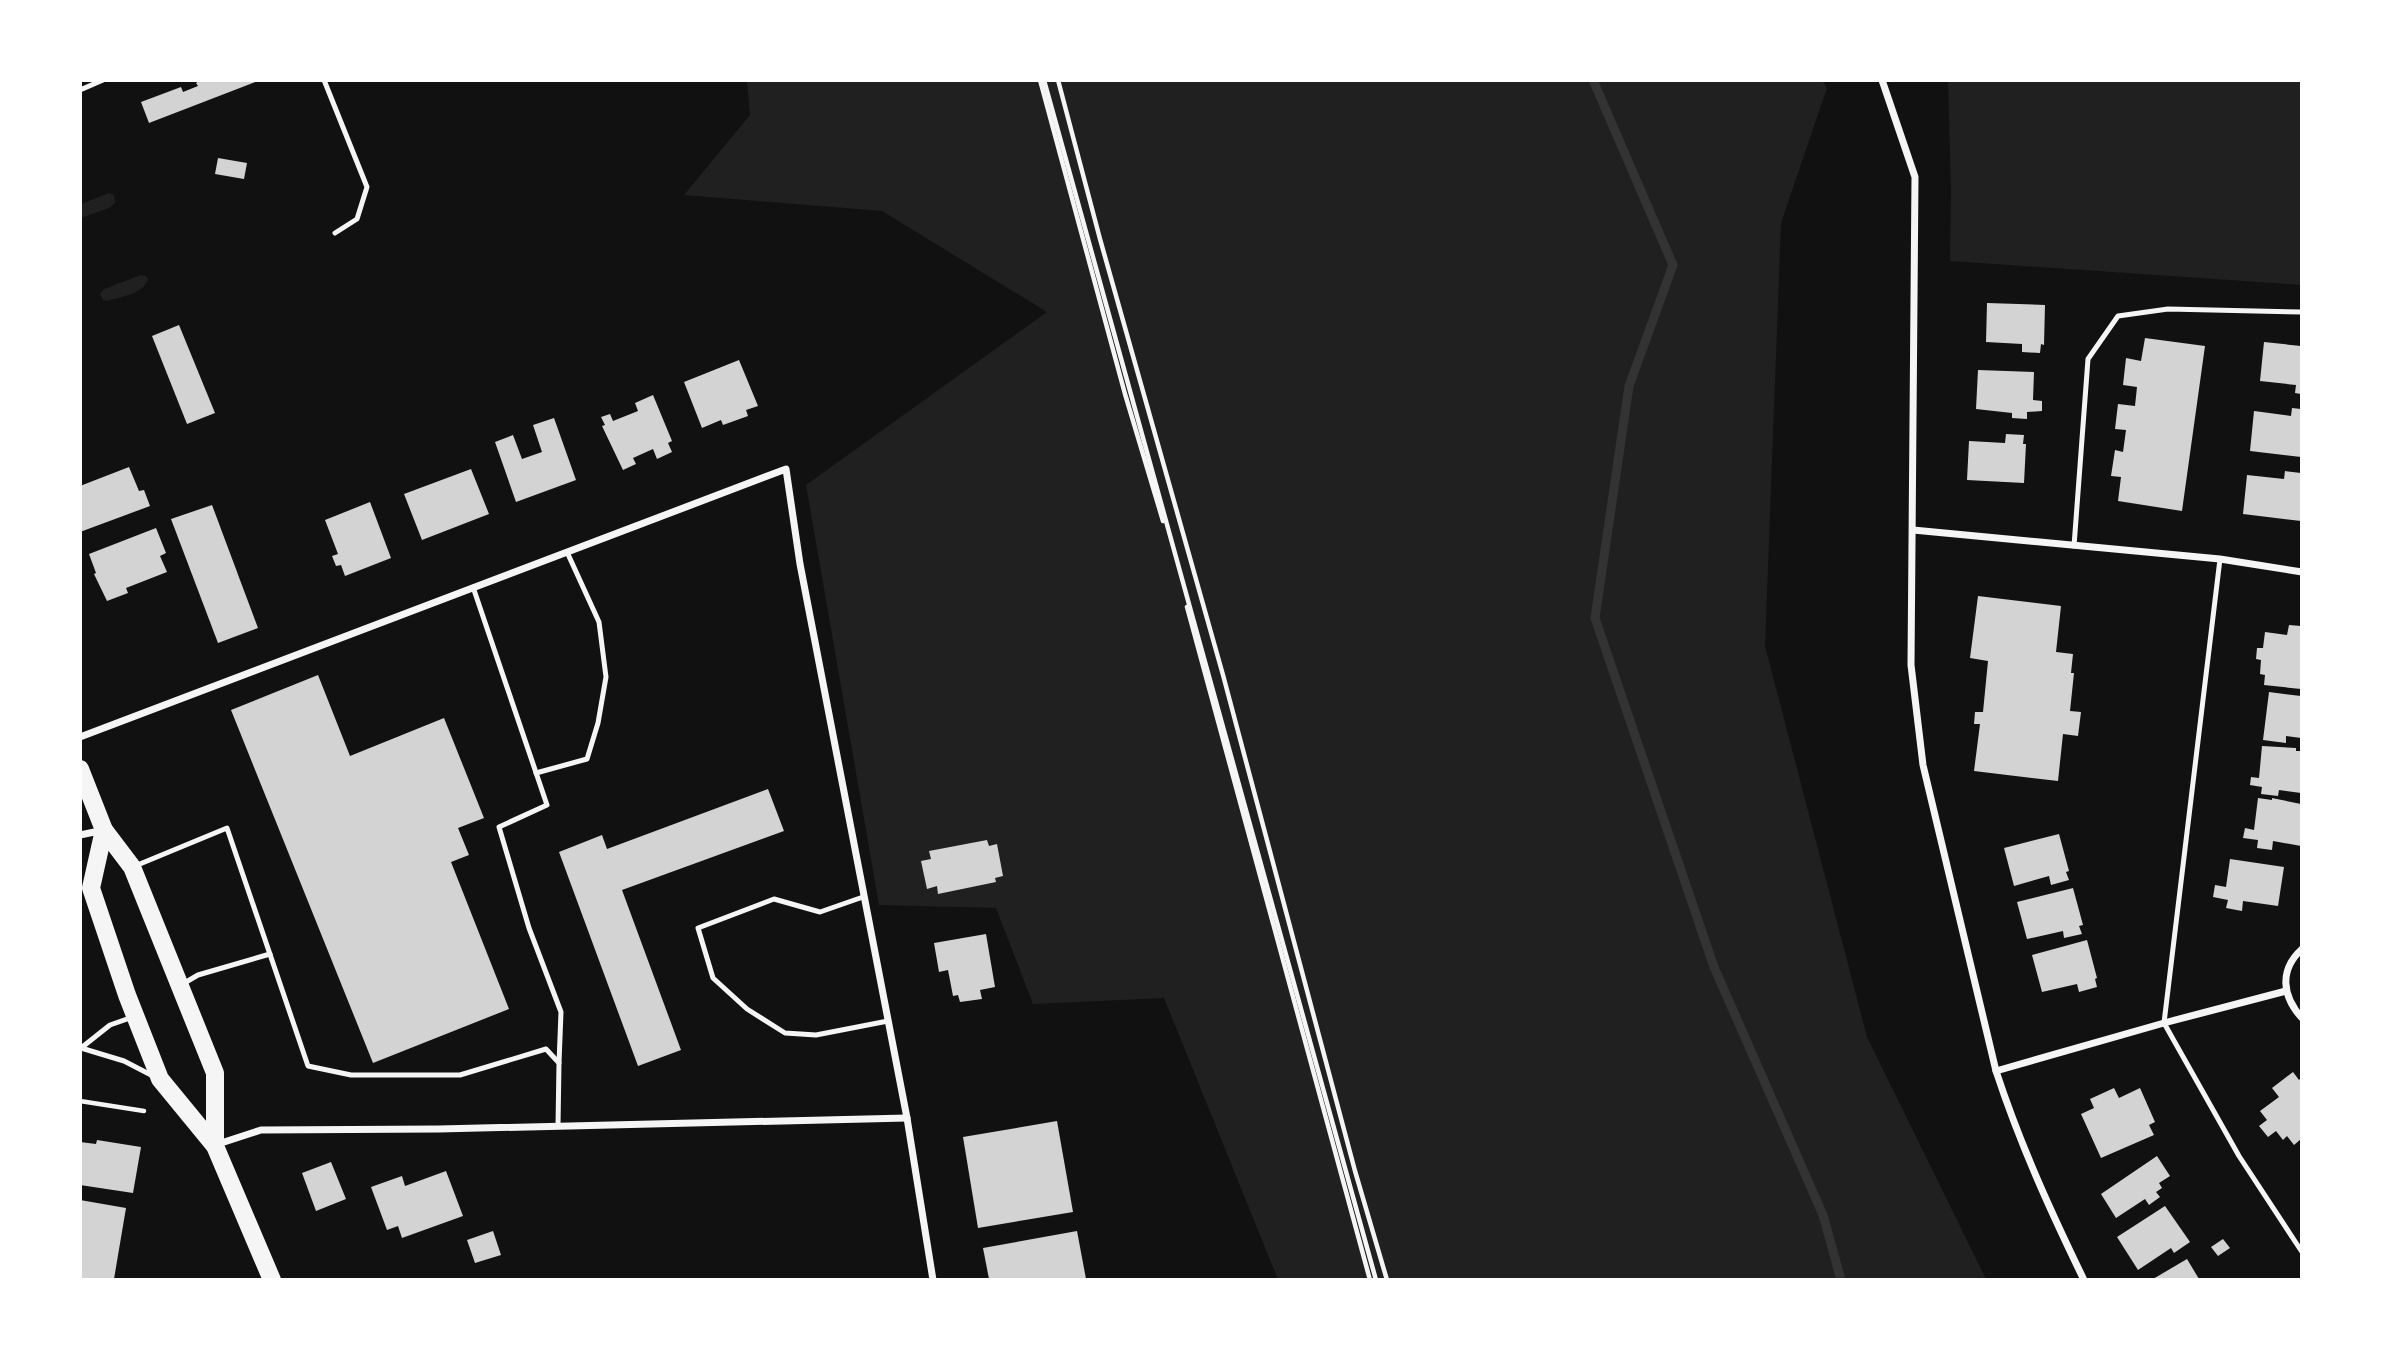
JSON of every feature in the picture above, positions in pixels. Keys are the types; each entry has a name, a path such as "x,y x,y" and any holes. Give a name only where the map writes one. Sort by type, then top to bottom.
{"main road":[{"path":"80,769 104,830 132,867 215,1073 215,1146"},
{"path":"104,830 92,888 136,1016 160,1079 215,1146 272,1279"}],"street":[{"path":"1882,80 1914,177 1911,665 1923,765 1996,1071 2038,1186 2084,1279"},
{"path":"80,737 786,468 800,564 907,1118 933,1279"},
{"path":"1913,530 2220,559 2301,572"},
{"path":"80,835 104,830"},
{"path":"2301,949 2293,956 2286,972 2286,991 2291,1007 2301,1018"},
{"path":"1996,1071 2286,991"},
{"path":"215,1146 261,1130 907,1118"}],"lane":[{"path":"80,90 103,80"},
{"path":"324,80 367,187 357,219 335,233"},
{"path":"2074,546 2088,359 2118,316 2168,309 2301,313"},
{"path":"536,773 587,759 598,723 606,677 599,622 567,552"},
{"path":"2220,559 2164,1023 2239,1156 2301,1252"},
{"path":"473,587 547,805 499,827 529,928 561,1012 558,1126"},
{"path":"132,867 227,828 308,1066 351,1075 460,1075 546,1049 559,1063"},
{"path":"863,897 820,912 775,899 698,928 713,978 747,1009 785,1033 816,1035 888,1021"},
{"path":"180,986 198,975 270,954"},
{"path":"136,1016 110,1025 81,1048 124,1061 160,1079"}],"path":[{"path":"1042,80 1125,394 1181,584 1370,1279"},
{"path":"1042,80 1376,1279"},
{"path":"1058,80 1223,675 1355,1171 1387,1279"},
{"path":"80,1101 144,1111"}],"shaded area":[{"path":"747,81 1823,81 1827,88 1781,223 1765,646 1867,1037 1986,1279 1276,1279 1164,998 1033,1004 996,908 879,905 806,485 1047,312 882,211 684,195 750,115"},
{"path":"1948,81 2301,81 2301,285 1950,261"},
{"path":"109,193 114,195 115,203 109,208 81,218 81,204"},
{"path":"141,275 148,279 142,288 125,296 103,300 100,294 104,289"}],"building":[{"path":"200,80 258,81 149,123 141,102 181,87 183,92 198,86 196,83"},
{"path":"218,158 247,163 244,179 215,174"},
{"path":"1987,303 2045,305 2044,345 2041,344 2040,353 2022,352 2022,344 1986,342"},
{"path":"179,325 215,413 187,424 152,336"},
{"path":"2145,338 2205,346 2182,511 2118,501 2121,477 2111,476 2115,450 2123,452 2126,430 2115,429 2118,404 2135,406 2137,387 2123,385 2126,358 2141,361"},
{"path":"2264,342 2301,346 2301,394 2295,393 2296,385 2260,381"},
{"path":"739,360 758,406 746,410 748,416 723,425 721,420 702,428 684,382"},
{"path":"1978,370 2034,372 2033,400 2042,401 2042,411 2027,412 2027,419 2012,418 2012,413 1976,409"},
{"path":"653,395 672,441 668,443 672,452 657,459 653,449 633,458 636,464 623,470 602,426 605,425 601,417 610,414 613,421 638,411 635,403"},
{"path":"2292,408 2301,409 2301,457 2250,451 2254,411 2291,416"},
{"path":"554,418 576,480 516,502 495,442 513,435 522,459 542,452 533,425"},
{"path":"2006,434 2024,435 2024,483 1967,480 1969,441 2005,443"},
{"path":"129,467 139,491 144,490 150,506 80,532 80,486"},
{"path":"471,469 489,514 422,540 404,494"},
{"path":"2285,471 2301,473 2301,521 2243,514 2247,475 2284,479"},
{"path":"370,502 391,558 345,576 341,565 336,566 332,556 338,554 325,520"},
{"path":"212,505 258,628 218,643 171,519"},
{"path":"156,528 166,553 160,556 167,572 126,588 128,593 107,601 94,574 96,573 89,554"},
{"path":"1978,596 2061,606 2056,652 2073,654 2070,711 2081,712 2078,736 2063,734 2058,781 1974,771 1980,724 1974,724 1975,712 1983,712 1988,661 1970,658"},
{"path":"2289,625 2301,626 2301,689 2264,685 2265,675 2260,674 2261,660 2256,659 2257,648 2263,648 2265,632 2287,635"},
{"path":"318,675 350,756 444,718 484,818 458,828 469,855 451,862 509,1009 373,1063 231,710"},
{"path":"2269,692 2301,696 2301,738 2286,736 2286,743 2263,740"},
{"path":"2262,746 2296,748 2296,751 2301,751 2301,793 2279,790 2278,796 2261,794 2262,787 2250,785 2251,777 2259,778"},
{"path":"768,789 784,831 622,890 681,1050 638,1066 559,852 602,835 607,849"},
{"path":"2258,798 2301,804 2301,846 2273,841 2272,850 2257,848 2258,840 2243,838 2245,828 2254,830"},
{"path":"2059,834 2069,880 2051,885 2049,876 2014,886 2004,848"},
{"path":"987,840 989,846 997,844 1003,876 995,878 996,882 938,894 937,886 927,889 921,861 931,859 929,851"},
{"path":"2230,859 2284,867 2278,906 2243,901 2242,911 2226,908 2228,900 2213,897 2215,885 2226,887"},
{"path":"2073,888 2083,925 2079,926 2082,934 2064,938 2063,931 2027,939 2017,902"},
{"path":"986,934 995,987 980,990 982,999 960,1002 958,995 953,996 948,970 939,972 934,943"},
{"path":"2087,940 2097,987 2079,992 2077,984 2042,992 2032,955"},
{"path":"2293,1072 2299,1080 2301,1078 2301,1139 2294,1145 2287,1136 2283,1140 2276,1131 2268,1137 2259,1126 2267,1120 2260,1111 2279,1097 2272,1088"},
{"path":"2114,1088 2119,1098 2140,1088 2155,1122 2149,1125 2154,1135 2101,1158 2081,1114 2094,1108 2090,1099"},
{"path":"1057,1121 1073,1212 978,1228 963,1137"},
{"path":"97,1140 141,1147 133,1193 80,1185 80,1142 96,1144"},
{"path":"2157,1156 2170,1176 2159,1183 2162,1188 2156,1192 2160,1197 2149,1205 2145,1199 2116,1218 2101,1194"},
{"path":"331,1162 346,1199 316,1211 302,1173"},
{"path":"446,1171 463,1216 402,1238 398,1226 387,1230 371,1187 402,1176 405,1186"},
{"path":"80,1200 126,1208 114,1279 80,1279"},
{"path":"2165,1206 2190,1242 2174,1253 2171,1248 2138,1270 2117,1237"},
{"path":"493,1231 501,1255 475,1263 467,1240"},
{"path":"1077,1231 1086,1279 989,1279 983,1248"},
{"path":"2223,1239 2230,1248 2218,1256 2211,1247"},
{"path":"2187,1259 2199,1279 2153,1279"}],"waterway":[{"path":"1593,80 1673,265 1629,386 1595,618 1714,967 1823,1215 1841,1280"}]}
